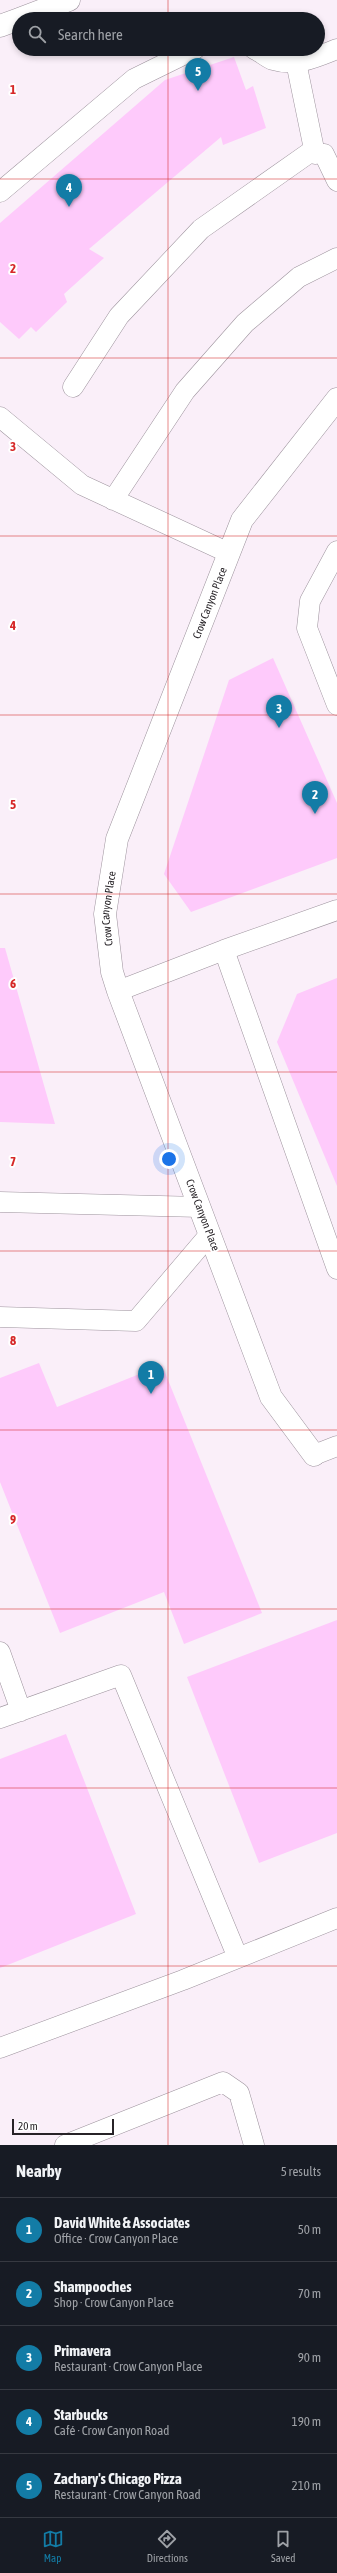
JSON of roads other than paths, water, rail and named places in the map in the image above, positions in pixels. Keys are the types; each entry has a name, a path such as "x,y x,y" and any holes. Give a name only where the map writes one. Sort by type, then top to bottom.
{"street":[{"path":"37,12 69,0"},
{"path":"0,26 12,22"},
{"name":"Crow Canyon Place","path":"314,1455 271,1396 118,992 112,972 105,914 117,839 242,520 337,399"}],"lane":[{"path":"325,54 337,49"},
{"path":"0,192 134,79 180,56"},
{"path":"266,56 273,60 296,62 320,56"},
{"path":"296,62 315,154"},
{"path":"73,387 119,316 201,229 308,153 324,154 337,181"},
{"path":"113,500 185,391 245,323 299,277 337,258"},
{"path":"0,417 82,485 229,553"},
{"path":"337,551 310,601 307,628 337,705"},
{"path":"118,992 224,950 337,910"},
{"path":"224,950 337,1268"},
{"path":"0,1202 200,1207"},
{"path":"0,1317 136,1321 210,1234"},
{"path":"314,1455 337,1446"},
{"path":"314,1455 337,1460"},
{"path":"0,1652 21,1711"},
{"path":"0,1718 121,1675 238,1958"},
{"path":"0,2048 238,1958 337,1918"},
{"path":"65,2145 223,2082 240,2093 254,2145"}],"place":[{"name":"Zachary's Chicago Pizza","path":"198,91"},
{"name":"Starbucks","path":"69,207"},
{"name":"Primavera","path":"279,728"},
{"name":"Shampooches","path":"315,814"},
{"name":"David White & Associates","path":"151,1394"}]}
